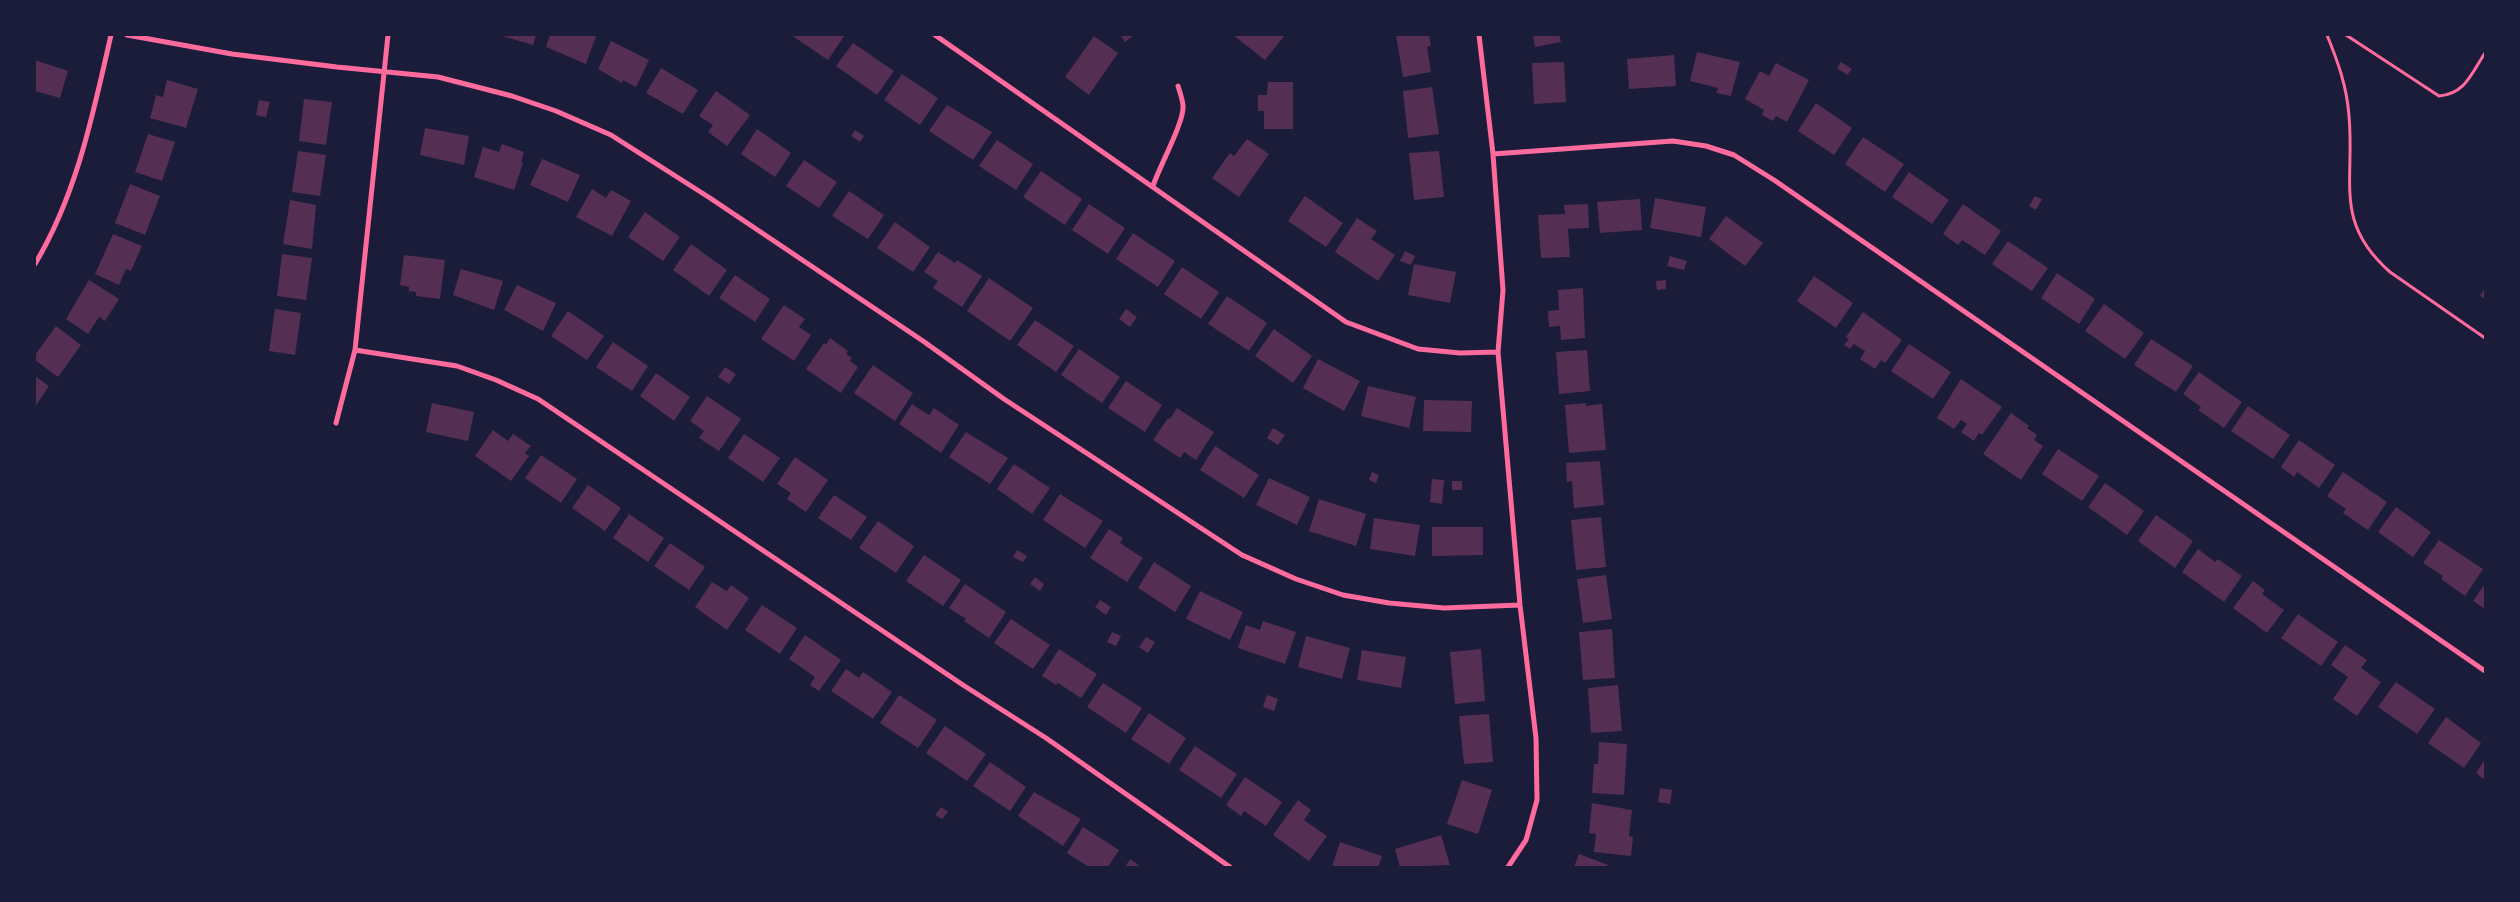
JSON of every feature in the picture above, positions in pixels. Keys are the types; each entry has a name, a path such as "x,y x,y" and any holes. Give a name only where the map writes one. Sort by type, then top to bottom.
{"street":[{"path":"35,264 49,240 88,138 111,35"},
{"path":"127,35 232,54 438,77 512,96 556,111 611,136 710,198 923,341 1004,399 1242,555 1296,579 1343,594 1389,603 1444,608 1520,605"},
{"path":"336,423 355,350 388,35"},
{"path":"935,35 1346,322 1418,348 1460,353 1498,352"},
{"path":"1479,35 1493,154 1503,290 1498,352 1520,605 1535,728 1537,800 1526,840 1508,867"},
{"path":"1153,186 1161,162 1177,130 1183,106 1178,86"},
{"path":"1493,154 1673,141 1706,146 1734,155 1774,180 2485,671"},
{"path":"355,350 457,366 496,380 538,399 962,685 1046,738 1228,867"}],"path":[{"path":"2328,35 2345,85 2350,118 2352,213 2355,228 2376,260 2390,272 2485,338"},
{"path":"2346,35 2438,96 2451,95 2460,90 2485,53"}],"building":[{"path":"499,35 536,35 533,45"},
{"path":"550,35 596,36 586,64 546,47"},
{"path":"791,35 845,35 828,60"},
{"path":"1120,35 1134,35 1125,42"},
{"path":"1233,35 1285,35 1265,60"},
{"path":"1396,35 1429,35 1431,46 1427,47 1431,72 1403,77"},
{"path":"1533,35 1559,35 1561,42 1535,47"},
{"path":"1094,36 1118,53 1089,95 1065,77"},
{"path":"611,41 649,60 636,87 623,80 622,83 598,69"},
{"path":"853,43 894,71 877,95 836,66"},
{"path":"1697,52 1740,62 1731,96 1716,93 1718,88 1690,81"},
{"path":"1674,55 1676,86 1629,89 1627,59"},
{"path":"35,60 68,71 60,98 35,91"},
{"path":"1564,62 1566,102 1534,104 1532,63"},
{"path":"1841,62 1852,69 1847,75 1837,68"},
{"path":"1776,63 1809,80 1787,122 1776,116 1773,121 1762,115 1764,110 1745,99 1760,71 1769,76"},
{"path":"661,68 698,90 683,114 646,93"},
{"path":"902,74 938,98 920,125 884,100"},
{"path":"167,80 198,89 186,128 150,118 156,95 163,97"},
{"path":"1268,82 1293,82 1293,129 1264,129 1264,111 1258,111 1258,95 1267,95"},
{"path":"1432,87 1439,134 1408,138 1403,91"},
{"path":"716,91 750,115 727,146 708,132 713,125 699,116"},
{"path":"304,99 332,102 326,145 299,141"},
{"path":"259,100 270,102 266,117 256,115"},
{"path":"1816,103 1852,128 1834,155 1798,131"},
{"path":"947,105 992,132 973,160 929,131"},
{"path":"425,128 469,136 464,165 420,155"},
{"path":"757,129 791,153 775,177 741,154"},
{"path":"855,130 864,136 860,142 851,136"},
{"path":"148,134 175,142 162,181 135,172"},
{"path":"1863,137 1904,164 1885,192 1845,164"},
{"path":"1247,139 1269,154 1239,197 1212,178 1230,153 1234,156"},
{"path":"997,140 1033,164 1016,190 979,166"},
{"path":"502,144 524,152 521,162 523,163 514,190 474,177 483,147 499,152"},
{"path":"298,151 326,155 320,196 292,192"},
{"path":"1439,151 1444,197 1414,200 1409,153"},
{"path":"542,159 580,175 568,202 530,185"},
{"path":"804,160 837,182 819,208 786,186"},
{"path":"1041,171 1082,199 1065,225 1023,197"},
{"path":"1909,172 1949,200 1932,224 1892,197"},
{"path":"130,184 160,196 145,235 115,223"},
{"path":"592,189 606,198 611,190 631,201 612,236 576,217"},
{"path":"849,191 884,215 868,239 832,216"},
{"path":"1305,196 1343,223 1326,247 1288,221"},
{"path":"2035,196 2042,199 2036,210 2029,206"},
{"path":"1655,198 1706,207 1701,237 1650,228"},
{"path":"1640,199 1642,230 1600,233 1597,202"},
{"path":"290,200 316,205 312,249 283,244"},
{"path":"1089,204 1125,228 1108,254 1072,230"},
{"path":"1588,204 1589,228 1568,229 1570,257 1541,258 1538,215 1565,214 1564,205"},
{"path":"1963,204 2001,231 1985,255 1962,240 1958,245 1943,234"},
{"path":"645,212 680,237 663,261 628,237"},
{"path":"1726,216 1763,243 1745,266 1709,239"},
{"path":"1357,218 1377,231 1371,239 1395,255 1378,281 1335,252"},
{"path":"895,222 930,247 913,272 877,248"},
{"path":"1133,233 1175,261 1158,287 1116,259"},
{"path":"113,234 142,246 131,271 126,269 119,285 95,274"},
{"path":"2008,241 2048,268 2032,291 1992,264"},
{"path":"691,244 727,270 709,296 673,270"},
{"path":"1405,251 1415,256 1411,265 1400,261"},
{"path":"938,252 955,263 957,260 982,276 962,307 933,288 938,281 924,272"},
{"path":"282,254 312,258 306,300 277,296"},
{"path":"404,255 445,260 440,299 416,296 416,292 409,291 409,287 400,285"},
{"path":"1670,256 1687,261 1684,270 1667,266"},
{"path":"1414,264 1456,272 1450,303 1408,295"},
{"path":"1182,267 1219,292 1201,319 1164,294"},
{"path":"461,269 503,281 494,310 453,295"},
{"path":"2057,273 2095,299 2079,324 2041,298"},
{"path":"735,275 770,299 755,322 719,298"},
{"path":"1814,276 1853,303 1836,328 1797,301"},
{"path":"989,278 1033,308 1010,341 967,311"},
{"path":"89,280 119,299 105,321 99,317 88,334 66,319"},
{"path":"1666,280 1666,289 1657,290 1656,281"},
{"path":"517,285 556,303 543,331 504,310"},
{"path":"1583,288 1585,338 1561,340 1560,326 1549,327 1548,311 1559,310 1558,290"},
{"path":"2485,288 2485,299 2480,296"},
{"path":"1227,296 1267,323 1249,351 1208,324"},
{"path":"2104,304 2144,333 2125,359 2085,331"},
{"path":"784,305 805,319 799,327 811,335 794,361 761,339"},
{"path":"275,309 301,313 295,355 269,351"},
{"path":"1126,309 1137,317 1130,327 1119,319"},
{"path":"568,311 604,336 587,360 551,336"},
{"path":"1863,312 1902,340 1885,363 1881,360 1875,369 1860,359 1865,351 1854,344 1850,349 1844,345 1849,339 1846,337"},
{"path":"1035,320 1074,346 1056,372 1017,345"},
{"path":"56,326 81,345 58,377 35,360 35,355"},
{"path":"1274,329 1312,356 1293,383 1255,356"},
{"path":"830,338 848,351 846,354 852,358 850,361 858,367 841,393 806,369 824,343 826,345"},
{"path":"2151,339 2193,366 2176,392 2134,365"},
{"path":"613,342 648,366 632,391 596,367"},
{"path":"1909,344 1951,372 1933,399 1891,371"},
{"path":"1079,349 1120,377 1102,403 1061,375"},
{"path":"1587,350 1590,391 1559,394 1556,352"},
{"path":"1318,359 1360,381 1344,411 1303,388"},
{"path":"873,365 913,393 895,421 854,393"},
{"path":"725,367 736,374 729,384 718,377"},
{"path":"2199,372 2242,402 2224,428 2198,410 2201,407 2183,394"},
{"path":"656,373 690,397 674,421 640,396"},
{"path":"35,376 49,386 35,407"},
{"path":"1961,379 2002,407 1982,435 1979,433 1974,441 1961,432 1967,424 1961,420 1954,429 1937,418"},
{"path":"1126,381 1162,405 1145,432 1108,408"},
{"path":"1368,386 1416,397 1409,428 1361,416"},
{"path":"707,396 741,419 719,451 699,438 704,431 690,421"},
{"path":"1424,400 1472,401 1471,432 1423,431"},
{"path":"432,403 474,412 468,441 426,432"},
{"path":"1586,403 1586,406 1602,404 1606,450 1569,453 1565,405"},
{"path":"912,404 929,415 934,408 959,425 941,453 899,424"},
{"path":"2248,406 2290,435 2273,459 2231,431"},
{"path":"1177,408 1214,432 1196,460 1184,452 1180,458 1153,440"},
{"path":"2011,413 2029,426 2027,428 2037,435 2034,440 2043,446 2021,480 1983,454"},
{"path":"1273,428 1285,435 1278,445 1267,438"},
{"path":"493,430 508,441 513,434 531,446 525,453 529,456 511,481 475,456"},
{"path":"966,432 1008,458 990,484 949,457"},
{"path":"744,434 780,458 763,482 728,458"},
{"path":"2299,440 2335,465 2319,488 2297,472 2294,477 2281,467"},
{"path":"1215,446 1259,475 1244,498 1200,470"},
{"path":"2058,449 2099,476 2082,501 2042,474"},
{"path":"541,455 577,479 561,503 525,478"},
{"path":"795,457 828,480 806,512 787,499 791,493 777,484"},
{"path":"1600,461 1604,505 1574,508 1572,481 1567,482 1566,463"},
{"path":"1014,464 1050,488 1032,514 997,489"},
{"path":"1372,472 1379,475 1376,483 1369,480"},
{"path":"2343,472 2387,502 2368,530 2343,513 2346,509 2327,496"},
{"path":"1269,478 1310,497 1297,525 1256,505"},
{"path":"1432,479 1444,480 1442,504 1430,502"},
{"path":"1452,481 1462,481 1462,490 1452,490"},
{"path":"2105,483 2144,511 2127,535 2088,507"},
{"path":"588,485 621,508 605,531 572,508"},
{"path":"1060,494 1103,521 1085,548 1043,520"},
{"path":"834,495 867,517 851,540 818,518"},
{"path":"1319,499 1366,514 1356,546 1309,531"},
{"path":"2396,507 2431,532 2413,557 2378,532"},
{"path":"629,514 664,538 648,562 613,538"},
{"path":"2156,515 2193,541 2175,568 2138,541"},
{"path":"1601,517 1606,567 1576,570 1571,520"},
{"path":"1374,518 1420,525 1415,556 1370,549"},
{"path":"878,521 914,546 896,573 859,548"},
{"path":"1432,527 1483,527 1483,555 1432,556"},
{"path":"1109,529 1123,538 1120,543 1143,558 1127,582 1090,558"},
{"path":"2439,540 2483,569 2465,596 2441,579 2443,576 2423,563"},
{"path":"670,543 705,567 689,590 654,566"},
{"path":"2198,549 2215,562 2218,559 2242,576 2224,602 2182,572"},
{"path":"1017,550 1027,556 1023,562 1013,557"},
{"path":"924,555 961,580 943,606 906,581"},
{"path":"1154,562 1191,586 1175,612 1138,588"},
{"path":"1606,575 1612,619 1583,623 1577,579"},
{"path":"1035,577 1044,584 1040,591 1030,584"},
{"path":"2253,581 2265,590 2262,594 2284,610 2267,633 2233,608"},
{"path":"712,582 727,591 731,585 749,598 727,630 695,607"},
{"path":"965,584 1006,612 989,638 949,608"},
{"path":"2485,584 2485,609 2473,601"},
{"path":"1200,591 1243,612 1230,640 1186,619"},
{"path":"1100,600 1111,607 1106,615 1095,607"},
{"path":"762,605 797,628 780,654 745,630"},
{"path":"2298,614 2338,642 2321,666 2281,638"},
{"path":"1011,619 1050,645 1033,669 994,643"},
{"path":"1263,621 1296,632 1285,664 1238,648 1246,625 1260,630"},
{"path":"1612,629 1615,678 1583,680 1579,632"},
{"path":"1112,632 1121,636 1116,646 1107,642"},
{"path":"805,635 841,660 819,691 810,685 815,677 789,659"},
{"path":"1306,636 1350,648 1342,679 1298,667"},
{"path":"1146,637 1155,642 1148,653 1139,647"},
{"path":"2345,645 2367,660 2361,668 2381,682 2357,716 2333,699 2348,677 2331,665"},
{"path":"1059,649 1097,674 1081,698 1058,683 1056,685 1042,676"},
{"path":"1481,649 1485,701 1455,704 1450,652"},
{"path":"1362,650 1406,657 1401,688 1357,680"},
{"path":"846,669 859,678 863,672 892,692 873,719 831,691"},
{"path":"2396,682 2435,709 2417,734 2378,707"},
{"path":"1103,683 1142,708 1126,733 1087,707"},
{"path":"1618,685 1622,731 1591,733 1588,688"},
{"path":"899,695 937,720 918,748 880,723"},
{"path":"1267,695 1278,699 1274,711 1263,707"},
{"path":"1149,713 1186,738 1169,764 1131,739"},
{"path":"1489,714 1493,762 1464,764 1459,716"},
{"path":"2446,717 2481,743 2464,768 2428,743"},
{"path":"945,726 986,754 967,781 926,753"},
{"path":"1599,742 1627,744 1624,795 1592,793 1594,764 1598,764"},
{"path":"1195,746 1237,774 1221,798 1179,770"},
{"path":"2485,759 2485,780 2476,773"},
{"path":"990,762 1026,787 1010,811 973,786"},
{"path":"1245,777 1282,802 1266,826 1244,811 1241,816 1226,805"},
{"path":"1462,780 1492,790 1478,834 1447,824"},
{"path":"1660,788 1672,790 1670,804 1658,802"},
{"path":"1034,792 1081,819 1063,846 1018,816"},
{"path":"1298,800 1311,810 1304,820 1327,836 1309,861 1273,835"},
{"path":"1592,803 1632,810 1629,836 1633,837 1631,856 1594,852 1596,834 1589,833"},
{"path":"941,807 948,812 942,819 935,815"},
{"path":"1083,827 1119,850 1108,867 1089,867 1067,853"},
{"path":"1441,835 1450,865 1400,867 1395,849"},
{"path":"1340,842 1382,856 1378,867 1332,867"},
{"path":"1579,854 1608,865 1607,867 1574,867"},
{"path":"1130,859 1141,867 1125,867"}]}
